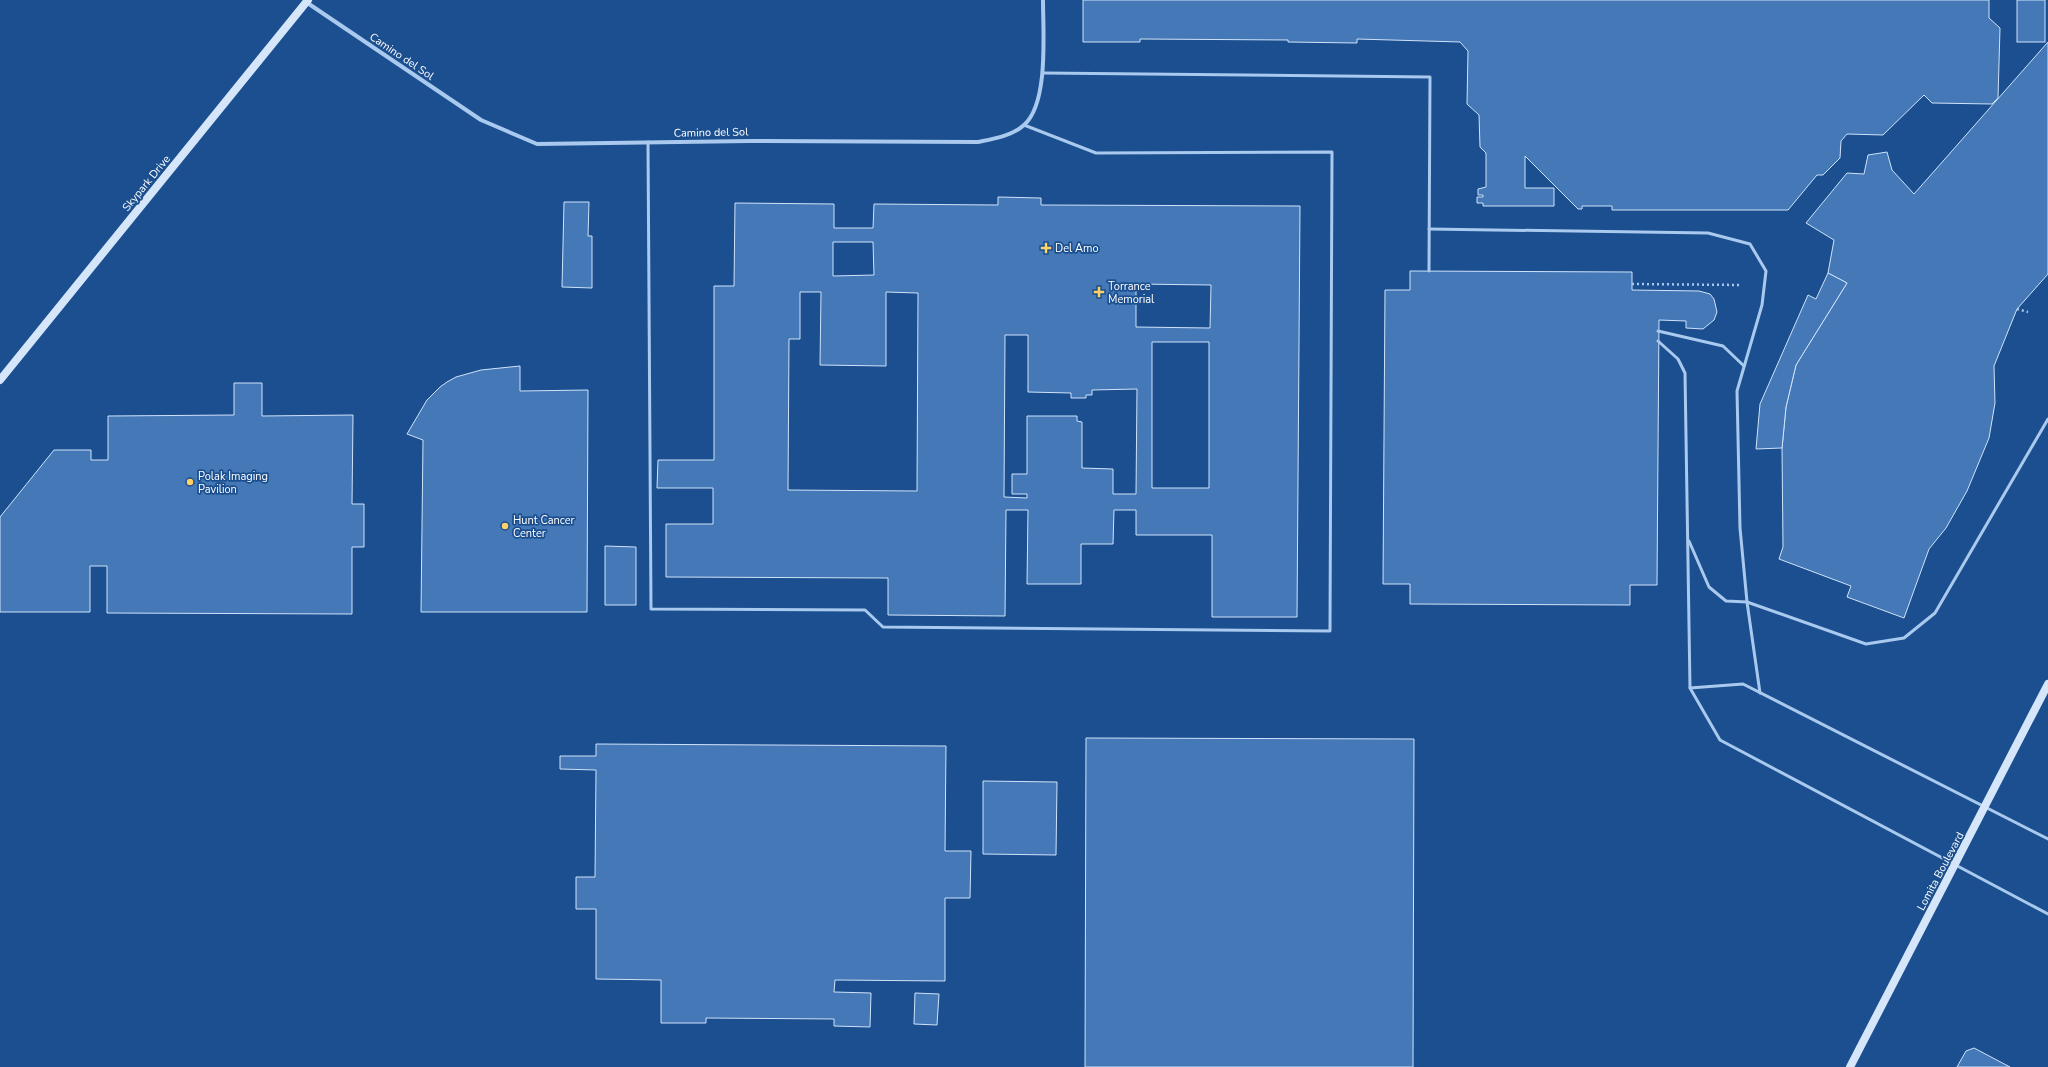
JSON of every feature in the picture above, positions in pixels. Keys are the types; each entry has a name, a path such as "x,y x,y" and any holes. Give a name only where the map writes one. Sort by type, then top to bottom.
{"main road":[{"name":"Skypark Drive","path":"0,380 307,1"},
{"name":"Lomita Boulevard","path":"1850,1067 2048,684"}],"street":[{"name":"Camino del Sol","path":"307,1 481,120 537,144 750,141 978,142 1003,136 1024,125 1035,109 1043,73 1043,0"}],"lane":[{"path":"1043,73 1430,77 1429,271"},
{"path":"648,142 651,609 865,610 884,627 1330,631 1332,152 1096,153 1024,125"},
{"path":"1429,229 1708,233 1750,244 1766,271 1762,305 1737,391 1740,528 1747,602 1760,693"},
{"path":"1658,331 1723,346 1744,366"},
{"path":"1658,341 1678,359 1685,373 1690,688 1720,740 2048,914"},
{"path":"1688,539 1709,587 1726,601 1747,602 1866,644 1904,638 1935,613 2048,419"},
{"path":"1690,688 1743,684 2048,839"}],"path":[{"path":"1632,284 1742,285"},
{"path":"2017,309 2028,312"}],"building":[{"path":"1083,0 1989,0 1989,18 2000,28 1998,98 1992,104 1932,103 1924,95 1883,135 1847,134 1841,141 1840,158 1823,175 1817,175 1788,210 1612,210 1612,206 1582,206 1582,209 1578,209 1525,156 1525,188 1554,188 1554,206 1483,206 1483,203 1477,203 1477,197 1483,197 1483,195 1478,195 1478,189 1486,187 1486,153 1480,147 1479,115 1467,104 1468,51 1460,42 1357,39 1357,43 1288,42 1288,40 1140,39 1140,42 1083,42"},
{"path":"2017,0 2045,0 2045,42 2017,42"},
{"path":"2048,42 2048,274 2017,309 1994,366 1995,403 1989,438 1967,491 1946,528 1929,549 1904,618 1847,597 1851,586 1779,559 1783,547 1782,448 1786,407 1796,365 1847,283 1828,273 1834,240 1806,223 1847,173 1864,174 1868,155 1887,152 1892,170 1914,194"},
{"path":"998,197 1041,198 1041,205 1300,206 1297,617 1212,617 1212,535 1136,535 1136,510 1114,510 1113,544 1081,544 1081,584 1027,584 1028,510 1006,510 1005,616 888,615 888,578 666,577 666,524 713,524 713,488 657,488 658,460 714,460 714,286 734,286 735,203 834,204 834,228 873,228 874,204 998,205","holes":["833,242 873,242 874,275 833,276","1136,284 1211,285 1210,328 1136,327","800,292 821,292 820,365 886,366 886,292 918,293 917,491 788,490 789,339 800,339","1005,335 1028,335 1028,392 1071,393 1071,398 1086,398 1086,395 1092,395 1092,390 1137,389 1136,494 1113,494 1113,469 1082,468 1082,422 1077,421 1077,416 1027,416 1027,474 1012,474 1012,494 1027,494 1027,498 1004,497","1152,342 1209,342 1209,488 1152,488"]},
{"path":"564,202 589,202 588,236 592,236 592,288 562,287"},
{"path":"1410,271 1632,272 1632,290 1699,291 1710,294 1714,299 1717,312 1714,320 1703,329 1686,328 1686,321 1659,320 1657,585 1630,585 1630,605 1410,604 1410,584 1383,584 1385,290 1410,290"},
{"path":"1828,273 1847,283 1796,365 1786,407 1782,448 1756,449 1760,404 1808,295 1816,299"},
{"name":"Hunt Cancer Center","path":"520,366 520,391 588,390 587,612 421,612 423,440 407,434 427,400 447,382 456,377 481,370"},
{"name":"Polak Imaging Pavilion","path":"234,383 262,383 262,416 353,415 352,504 364,504 364,547 352,547 352,614 107,613 107,566 90,566 90,612 0,612 0,517 54,450 91,450 91,460 108,460 108,416 234,415"},
{"path":"605,546 636,547 636,605 605,605"},
{"path":"1086,738 1414,739 1413,1067 1085,1067"},
{"path":"596,744 946,746 945,851 971,851 970,898 945,898 945,981 835,980 834,992 871,993 870,1027 834,1026 834,1019 706,1018 706,1023 661,1023 661,980 596,979 596,909 576,909 576,877 595,877 596,770 560,769 560,756 596,756"},
{"path":"983,781 1057,782 1056,855 983,854"},
{"path":"915,993 939,994 937,1025 914,1024"},
{"path":"1974,1048 2010,1067 1957,1067 1966,1051"}],"place":[{"name":"Del Amo","path":"1046,248"},
{"name":"Torrance Memorial","path":"1099,292"},
{"name":"Polak Imaging Pavilion","path":"190,482"},
{"name":"Hunt Cancer Center","path":"505,526"}]}
